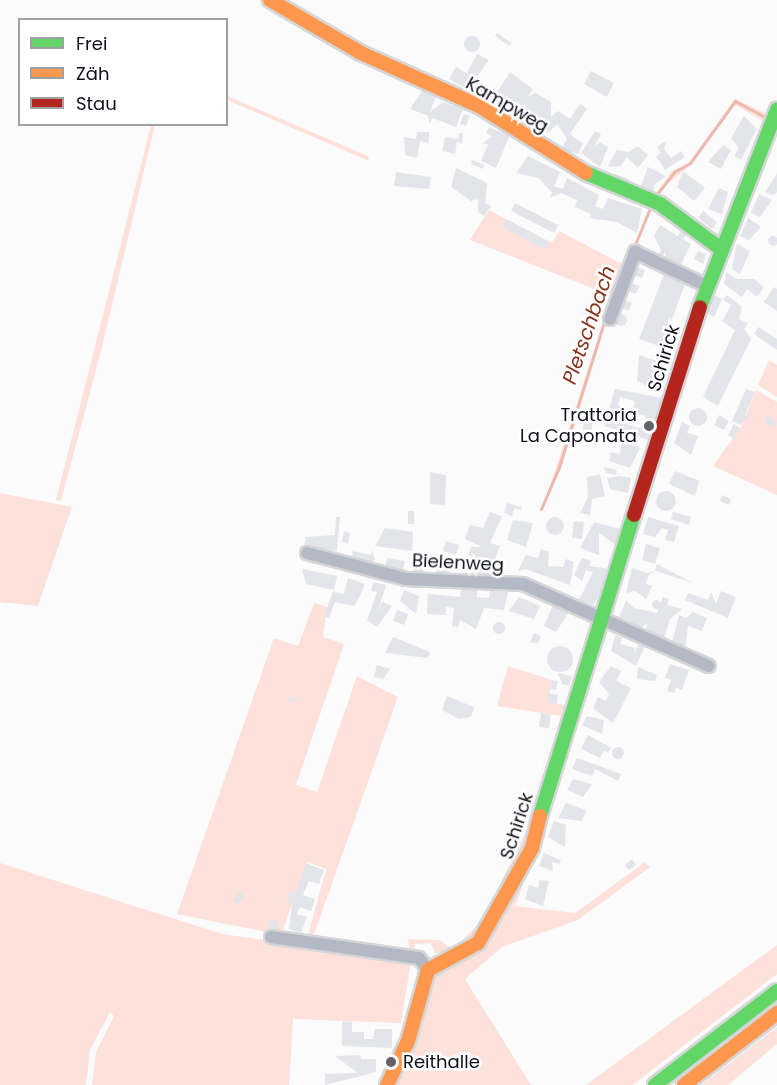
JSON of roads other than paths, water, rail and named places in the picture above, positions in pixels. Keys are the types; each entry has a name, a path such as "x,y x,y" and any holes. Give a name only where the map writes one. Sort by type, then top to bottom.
{"main road":[{"name":"Kampweg","path":"270,0 361,53 479,106 601,182 660,204 721,249"},
{"name":"Schirick","path":"428,970 478,943 522,871 707,286 777,110"},
{"path":"387,1085 413,1026 428,970"},
{"path":"656,1085 777,991"},
{"path":"684,1085 777,1013"}],"street":[{"path":"610,319 634,252 707,286"},
{"name":"Bielenweg","path":"307,553 406,579 523,585 602,622"},
{"path":"602,622 708,666"},
{"path":"271,937 419,958 428,970"}],"waterway":[{"name":"Pletschbach","path":"657,194 674,172 690,163 735,101 765,117"},
{"name":"Pletschbach","path":"634,247 650,208"},
{"name":"Pletschbach","path":"541,509 559,467 606,315"}],"place":[{"name":"Trattoria La Caponata","path":"649,426"},
{"name":"Reithalle","path":"391,1062"}]}
